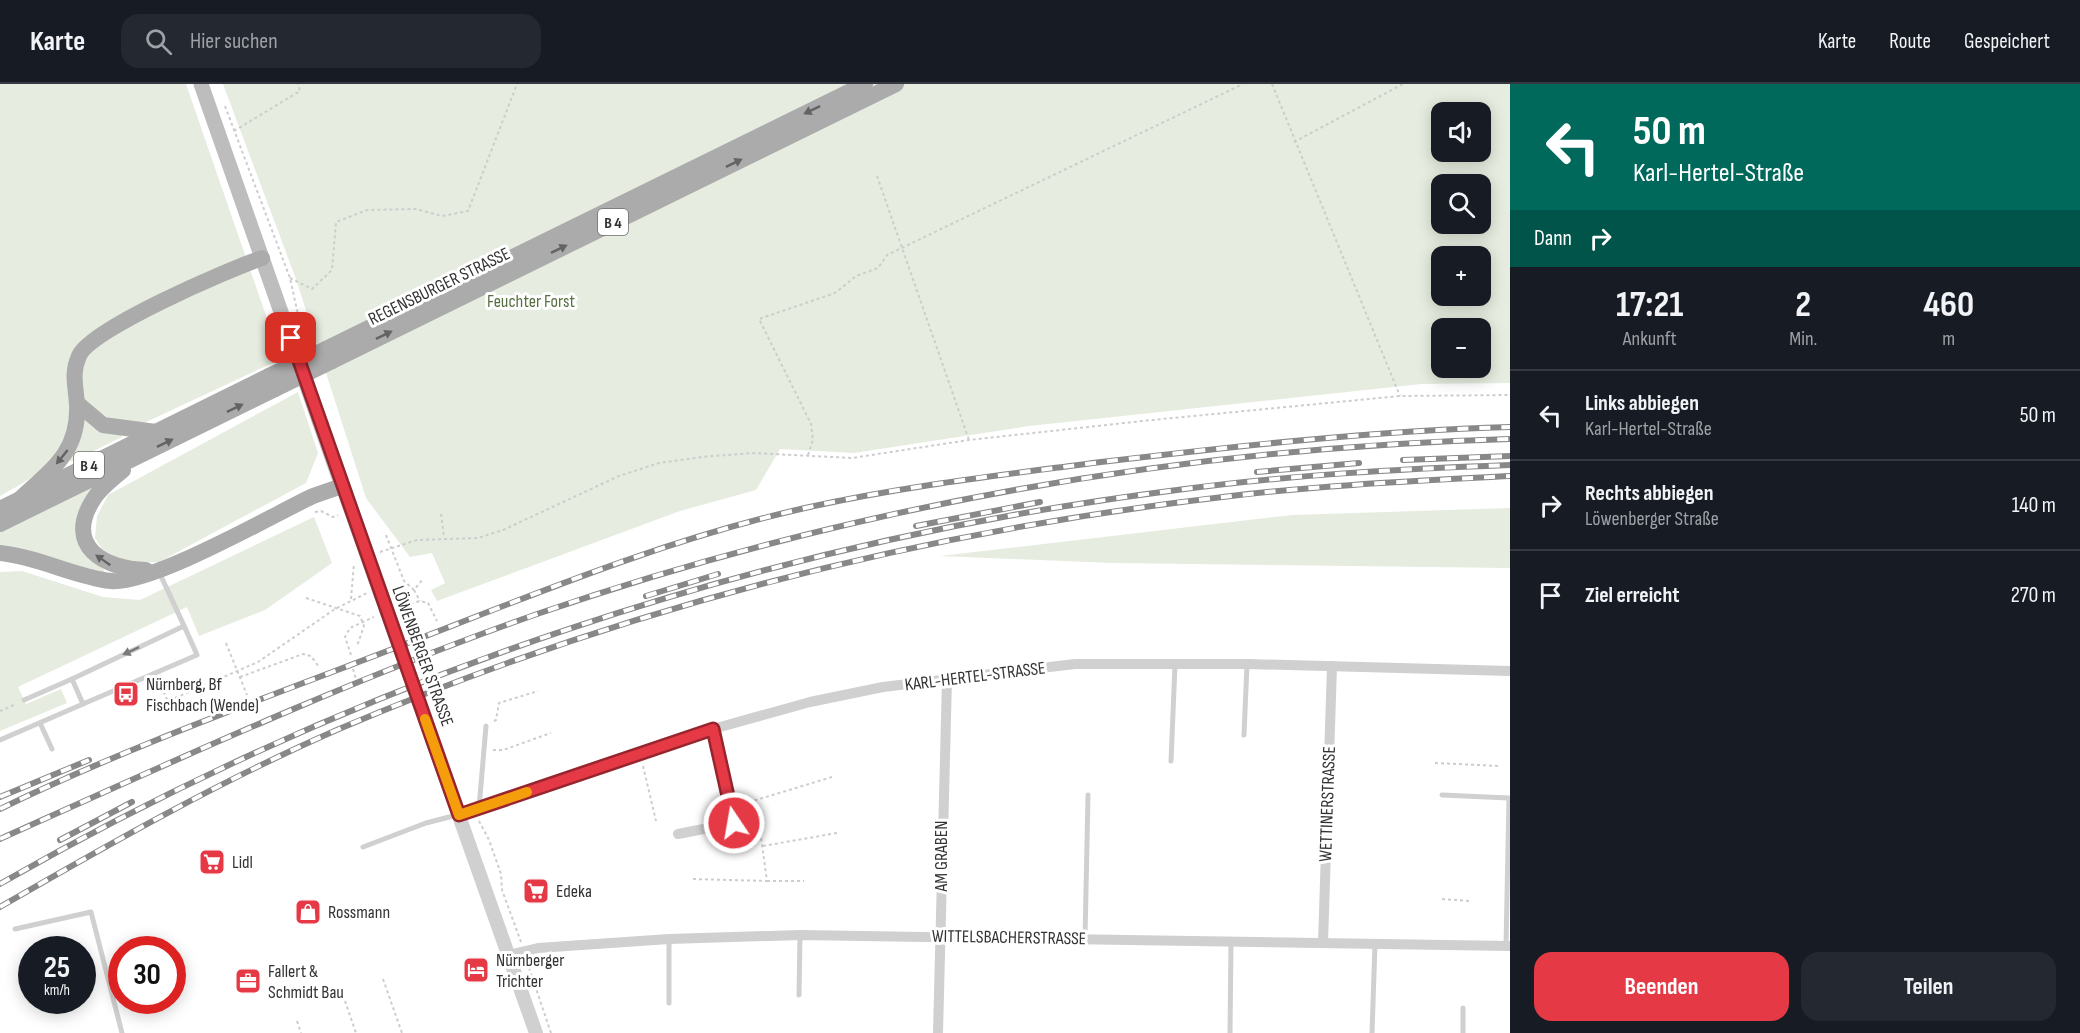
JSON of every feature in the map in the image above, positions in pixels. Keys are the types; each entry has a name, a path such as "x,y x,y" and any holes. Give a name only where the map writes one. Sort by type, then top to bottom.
{"main road":[{"name":"LÖWENBERGER STRASSE","path":"201,84 342,486"},
{"name":"REGENSBURGER STRASSE","path":"0,524 135,458 272,383 865,84"},
{"name":"REGENSBURGER STRASSE","path":"328,355 896,84"},
{"path":"21,498 68,450 76,426 77,403 73,378 75,364 80,352 88,343 230,269 262,258"},
{"name":"REGENSBURGER STRASSE","path":"0,509 156,432 272,383"},
{"path":"77,403 103,425 156,432"},
{"path":"135,458 93,500 85,516 84,534 95,555 109,565 122,569 159,570"},
{"path":"0,553 37,559 108,581 142,578 313,496 342,486"}],"street":[{"name":"LÖWENBERGER STRASSE","path":"342,486 351,511 360,560 459,815 536,1033"},
{"name":"KARL-HERTEL-STRASSE","path":"459,815 713,729 810,702 883,687 1075,664 1247,664 1510,671"},
{"name":"WETTINERSTRASSE","path":"1323,943 1332,666"},
{"name":"AM GRABEN","path":"938,1033 947,679"},
{"path":"678,834 734,823 713,729"},
{"name":"WITTELSBACHERSTRASSE","path":"509,955 524,950 669,939 800,935 941,935 1508,946"}],"lane":[{"path":"0,740 197,655 159,570"},
{"path":"24,700 184,626"},
{"path":"1171,761 1175,663"},
{"path":"1244,735 1247,664"},
{"path":"72,679 83,704"},
{"path":"40,723 52,748"},
{"path":"476,809 486,726"},
{"path":"1085,938 1088,795"},
{"path":"1442,795 1509,798 1508,946"},
{"path":"363,846 426,823 459,815"},
{"path":"15,930 91,912 122,1033"},
{"path":"799,995 800,935"},
{"path":"669,939 669,1003"},
{"path":"1230,1033 1231,940"},
{"path":"1372,1033 1375,944"},
{"path":"1463,1033 1464,1008"}],"path":[{"path":"234,131 300,91 298,84"},
{"path":"290,278 312,289 332,270 336,222 367,210 416,209 442,216 468,211 517,84"},
{"path":"808,455 813,440 811,424 759,319 835,293 856,276 878,268 887,255 1243,84"},
{"path":"1272,84 1400,396"},
{"path":"1294,142 1403,84"},
{"path":"223,103 290,278 300,325"},
{"path":"877,177 969,440"},
{"path":"351,600 360,560 417,540 444,537 478,538 503,531 619,476 658,463 752,453 852,458 969,440 1400,396 1510,395"},
{"path":"441,514 444,537"},
{"path":"386,535 404,581 414,590 420,601 431,606 437,621"},
{"path":"414,590 423,579"},
{"path":"155,673 168,701 258,662 335,609 367,593"},
{"path":"306,598 335,609 358,614 363,622 357,646"},
{"path":"405,605 420,601"},
{"path":"351,655 345,637 350,628 372,618"},
{"path":"226,643 247,695"},
{"path":"240,677 303,654 311,656 319,668"},
{"path":"352,669 356,679"},
{"path":"486,726 496,720 499,703 538,691"},
{"path":"0,711 24,700"},
{"path":"484,749 503,750 550,733"},
{"path":"640,754 656,820"},
{"path":"1435,763 1500,766"},
{"path":"731,807 832,777"},
{"path":"476,809 501,874 502,890 551,1033"},
{"path":"734,823 760,830 767,881"},
{"path":"763,846 837,833"},
{"path":"693,879 804,881"},
{"path":"1442,899 1470,901"},
{"path":"383,979 402,1033"},
{"path":"345,1001 356,1033"},
{"path":"297,1021 301,1033"}],"green space":[{"path":"0,84 186,84 281,359 144,423 126,425 92,414 68,367 67,385 71,427 66,441 49,464 0,496"},
{"name":"Feuchter Forst","path":"223,84 1510,84 1510,383 1421,384 1029,426 854,453 780,449 756,490 680,511 437,601 431,590 445,583 432,553 410,557 366,498 296,279"},
{"path":"298,392 318,453 306,483 159,562 123,563 106,555 95,538 97,516 108,495"},
{"path":"82,419 122,434 122,437 71,462 69,459"},
{"path":"113,477 82,513 105,573 0,548 0,532"},
{"path":"1510,508 1510,568 1112,563 940,556 1292,515"},
{"path":"314,517 332,563 265,610 199,636 187,607 18,687 26,704 61,689 67,703 0,731 0,572 22,571 103,597 140,600"}],"railway":[{"path":"0,809 146,744 547,589 648,553 752,521 879,493 1101,462 1356,436 1510,427"},
{"path":"0,839 268,720 471,638 658,575 777,542 897,513 1019,489 1141,470 1264,455 1387,445 1510,439"},
{"path":"1403,460 1510,456"},
{"path":"1257,472 1359,463"},
{"path":"0,884 137,810 278,742 422,682 569,629 718,583 870,544 1023,513 1177,490 1344,473 1510,465"},
{"path":"0,907 210,791 339,729 555,646 665,611 777,580 889,553 1002,530 1116,511 1301,489 1510,476"},
{"path":"916,526 1040,502"},
{"path":"646,596 718,574"},
{"path":"0,797 89,760"},
{"path":"60,840 132,802"}],"slow traffic":[{"path":"425,719 459,815 527,792"}],"place":[{"name":"Nürnberg, Bf Fischbach (Wende)","path":"126,694"},
{"name":"Lidl","path":"212,862"},
{"name":"Edeka","path":"536,891"},
{"name":"Rossmann","path":"308,912"},
{"name":"Nürnberger Trichter","path":"476,970"},
{"name":"Fallert & Schmidt Bau","path":"248,981"}],"route":[{"path":"291,338 362,546 459,815 713,729 734,823"}]}
